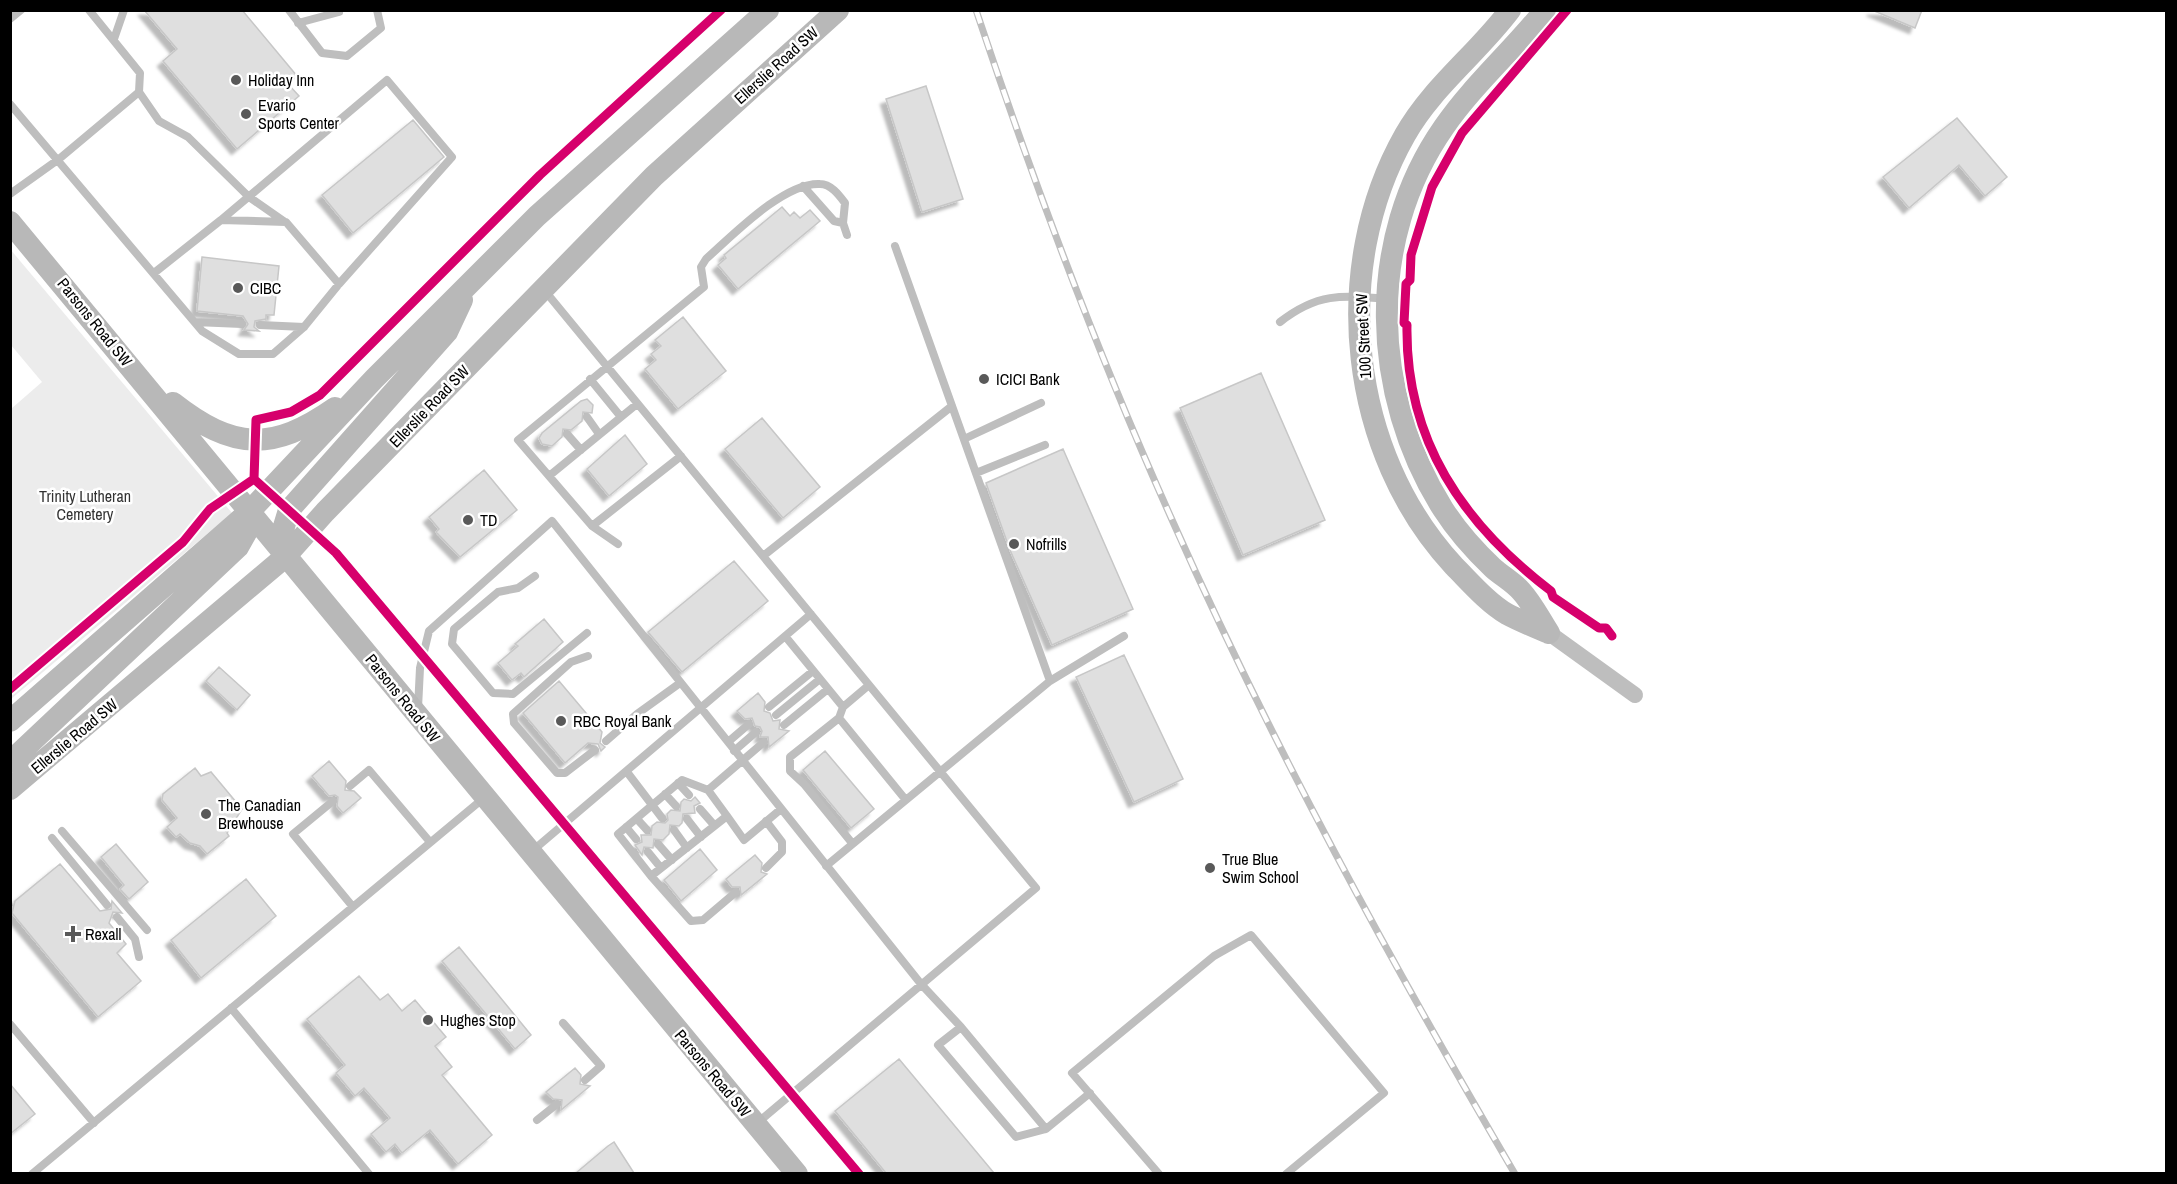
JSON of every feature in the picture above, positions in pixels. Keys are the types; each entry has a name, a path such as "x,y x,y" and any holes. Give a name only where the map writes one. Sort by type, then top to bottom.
{"main road":[{"path":"10,721 51,688 249,512 374,379 537,216 768,10"},
{"name":"Ellerslie Road SW","path":"10,789 285,556 654,176 838,10"},
{"name":"100 Street SW","path":"1510,10 1437,90 1405,135 1376,207 1362,267 1359,297 1362,366 1368,402 1379,440 1403,494 1434,543 1474,587 1506,614 1549,633"},
{"name":"100 Street SW","path":"1545,10 1462,103 1425,158 1394,244 1387,299 1389,355 1398,410 1429,485 1455,527 1493,568 1522,592 1549,633"},
{"name":"Parsons Road SW","path":"10,222 797,1173"},
{"path":"285,556 282,533 289,510 447,332 468,285"},
{"path":"139,376 195,420 215,432 236,438 256,440 297,431 318,419 374,379"},
{"path":"10,762 238,547 247,531 249,512"},
{"path":"10,736 51,688"}],"street":[{"name":"100 Street SW","path":"1549,633 1635,695"}],"lane":[{"path":"10,19 21,10"},
{"path":"89,10 140,73 139,92 159,122 188,137 249,197 286,222 339,284"},
{"path":"114,39 124,10"},
{"path":"289,10 322,53 347,56 381,28 376,10"},
{"path":"298,23 341,11"},
{"path":"10,104 59,159 202,331 239,354 273,354 304,327 339,284 452,157 387,80 249,197 154,273"},
{"path":"10,194 59,159 139,92"},
{"path":"618,544 592,526 518,440 704,287 701,267 706,260 791,189 821,183 839,195 845,203 843,224 847,236"},
{"path":"803,186 834,221 843,224"},
{"path":"221,220 286,222"},
{"path":"895,246 1050,681"},
{"path":"543,289 1036,888 755,1124"},
{"path":"1280,322 1312,301 1359,297 1387,299"},
{"path":"195,322 242,324"},
{"path":"260,325 304,327"},
{"path":"590,379 621,417"},
{"path":"570,396 576,404"},
{"path":"964,439 1041,403"},
{"path":"549,476 637,404"},
{"path":"763,556 952,406"},
{"path":"550,413 556,421"},
{"path":"586,417 599,434"},
{"path":"567,434 581,450"},
{"path":"976,473 1045,445"},
{"path":"592,526 681,456"},
{"path":"417,715 420,668 429,631 552,521 921,984 961,1027 1046,1129"},
{"path":"535,576 518,588 498,592 454,629 452,644 494,693 513,694 587,633"},
{"path":"531,853 811,614"},
{"path":"785,636 843,707"},
{"path":"826,866 939,770 1050,681 1124,636"},
{"path":"588,656 571,662 513,714 514,723 557,772 565,773 595,750"},
{"path":"770,707 813,671"},
{"path":"776,715 820,679"},
{"path":"606,741 637,714 680,683"},
{"path":"852,843 804,784 790,771 788,764 790,757 839,718 843,707 869,685"},
{"path":"784,725 828,689"},
{"path":"839,718 905,799"},
{"path":"728,742 749,724"},
{"path":"734,751 756,732"},
{"path":"708,790 764,742"},
{"path":"350,786 369,770 430,842"},
{"path":"627,772 662,818"},
{"path":"736,892 703,920 691,921 618,834 682,780 708,790 744,840 781,809"},
{"path":"678,783 689,795"},
{"path":"665,794 676,806"},
{"path":"32,1173 485,796"},
{"path":"333,801 293,834 353,907"},
{"path":"700,809 714,825"},
{"path":"651,876 727,816"},
{"path":"637,819 647,830"},
{"path":"687,819 701,837"},
{"path":"766,821 782,842 782,852 766,868"},
{"path":"626,828 636,839"},
{"path":"674,830 687,848"},
{"path":"62,831 147,930"},
{"path":"52,838 107,905"},
{"path":"658,844 672,860"},
{"path":"648,852 661,868"},
{"path":"117,917 135,939 139,957"},
{"path":"1159,1173 1072,1073 1214,956 1251,935 1384,1093 1286,1173"},
{"path":"231,1008 369,1173"},
{"path":"563,1023 601,1066 585,1080"},
{"path":"10,1024 93,1122"},
{"path":"961,1027 938,1045 1016,1137 1046,1129 1090,1093"},
{"path":"537,1120 556,1104"}],"green space":[{"name":"Trinity Lutheran Cemetery","path":"10,249 232,513 11,699 11,409 42,382 11,345"}],"building":[{"name":"Holiday Inn","path":"144,10 242,10 297,76 288,84 299,96 237,149 163,61 177,49"},
{"path":"1872,10 1922,10 1915,28"},
{"path":"926,86 963,199 922,212 886,99"},
{"path":"1957,118 2007,177 1985,196 1959,165 1909,208 1883,177"},
{"path":"413,120 444,157 353,233 322,195"},
{"path":"782,207 790,216 794,212 800,218 810,210 820,221 738,289 718,265 726,258 724,255"},
{"name":"CIBC","path":"202,257 279,266 274,315 266,315 266,319 255,321 254,327 259,331 244,330 248,324 243,316 197,311"},
{"path":"683,317 726,371 678,409 645,369 656,360 651,354 661,346 655,340"},
{"path":"1261,373 1325,520 1243,555 1180,408"},
{"path":"587,399 593,405 592,413 583,412 582,421 571,430 563,429 562,437 552,446 542,444 539,438 542,433 581,401"},
{"path":"762,418 820,487 783,518 725,449"},
{"path":"625,435 647,464 609,496 587,469"},
{"path":"1063,449 1133,609 1052,645 1010,550 986,483"},
{"name":"TD","path":"484,470 517,510 460,557 436,532 439,529 429,517"},
{"path":"734,561 768,601 682,672 648,632"},
{"path":"544,619 563,642 524,677 521,673 512,680 498,663 518,646 515,644"},
{"path":"1124,655 1183,779 1134,802 1076,677"},
{"path":"219,667 250,695 237,710 206,681"},
{"name":"RBC Royal Bank","path":"559,681 602,732 600,743 605,747 601,751 598,744 588,743 565,763 523,713"},
{"path":"758,693 765,702 764,711 770,713 773,721 780,720 779,729 789,731 769,747 768,737 760,737 762,731 760,727 755,726 752,718 745,719 737,711"},
{"path":"825,751 874,809 851,828 803,770"},
{"path":"329,761 346,781 345,790 354,791 361,798 343,813 337,806 338,797 329,796 312,776"},
{"name":"The Canadian Brewhouse","path":"195,768 201,776 211,772 242,809 227,833 229,836 207,854 200,846 190,843 180,834 176,837 167,827 177,818 162,800 163,794"},
{"path":"695,797 700,803 694,806 695,813 683,814 682,823 679,826 670,825 669,834 663,840 654,839 653,848 644,847 642,855 635,845 642,842 641,835 651,835 652,826 657,822 665,823 668,820 667,814 671,810 680,811 681,802 684,799 691,801"},
{"path":"116,844 148,882 129,899 120,889 124,885 101,857"},
{"path":"700,849 717,870 681,901 664,880"},
{"path":"755,855 762,863 761,872 767,874 741,895 740,887 732,887 726,879"},
{"name":"Rexall","path":"60,864 100,911 111,909 112,901 122,913 113,912 109,923 126,944 117,953 141,981 98,1017 12,913 15,901"},
{"path":"246,879 276,916 201,978 171,940"},
{"path":"459,947 531,1035 515,1049 442,961"},
{"path":"359,976 380,1000 388,994 402,1011 415,1000 446,1037 435,1046 452,1067 442,1075 492,1135 458,1164 430,1130 402,1153 395,1144 386,1152 371,1134 390,1118 364,1088 355,1096 336,1073 345,1065 307,1019"},
{"path":"899,1059 994,1173 886,1173 835,1111"},
{"path":"575,1068 581,1075 580,1084 590,1086 561,1110 562,1100 553,1099 546,1092"},
{"path":"10,1084 35,1114 10,1134"},
{"path":"614,1142 634,1173 576,1173 608,1146"}],"railway":[{"path":"976,10 1044,204 1093,332 1145,459 1211,606 1335,853 1423,1014 1515,1174"}],"cycle path":[{"path":"254,479 256,420 291,412 320,395 540,175 721,10"},
{"path":"1567,10 1462,133 1432,187 1411,255 1410,280 1406,284 1404,323 1407,325 1409,367 1416,406 1428,442 1445,476 1466,508 1519,565 1551,591 1553,597 1599,628 1606,628 1612,636"},
{"path":"254,479 336,553 859,1174"},
{"path":"10,689 183,542 210,509 254,479"}],"place":[{"name":"Holiday Inn","path":"236,80"},
{"name":"Evario Sports Center","path":"246,114"},
{"name":"CIBC","path":"238,288"},
{"name":"ICICI Bank","path":"984,379"},
{"name":"TD","path":"468,520"},
{"name":"Nofrills","path":"1014,544"},
{"name":"RBC Royal Bank","path":"561,721"},
{"name":"The Canadian Brewhouse","path":"206,814"},
{"name":"True Blue Swim School","path":"1210,868"},
{"name":"Rexall","path":"73,934"},
{"name":"Hughes Stop","path":"428,1020"}]}
